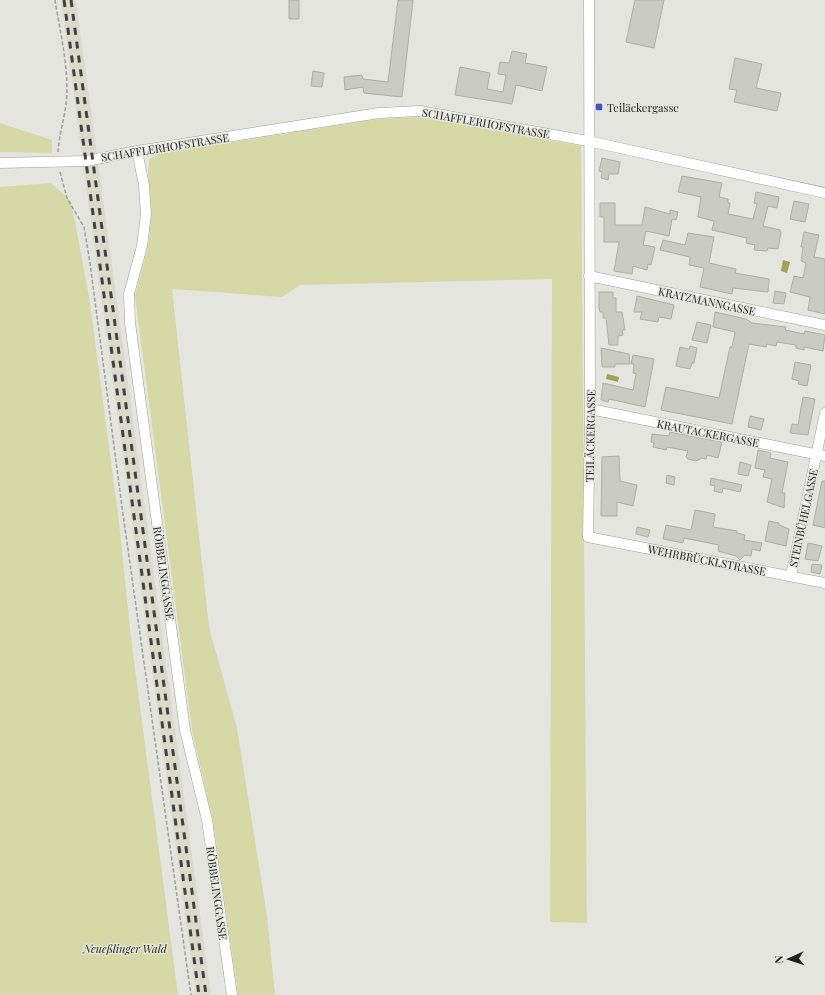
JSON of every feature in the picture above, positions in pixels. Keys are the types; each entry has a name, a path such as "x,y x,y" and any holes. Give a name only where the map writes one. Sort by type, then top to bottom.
{"street":[{"name":"TEILÄCKERGASSE","path":"588,537 590,409 588,141 589,0"},
{"name":"SCHAFFLERHOFSTRASSE","path":"0,163 86,161 137,151 379,113 420,111 588,141 825,193"},
{"name":"RÖBBELINGGASSE","path":"137,151 144,185 146,214 142,246 129,294 130,323 185,730 207,820 232,995"},
{"name":"KRATZMANNGASSE","path":"589,276 825,325"},
{"name":"KRAUTACKERGASSE","path":"590,409 821,455"},
{"name":"STEINBÜHELGASSE","path":"791,576 821,455 825,413"},
{"name":"WEHRBRÜCKLSTRASSE","path":"588,537 825,583"}],"path":[{"path":"55,0 66,82 66,104 62,122"},
{"path":"67,198 84,227 90,263 122,507 191,995"}],"shaded area":[{"path":"61,0 76,0 211,995 196,995"},
{"path":"783,260 790,262 787,273 781,271"},
{"path":"607,374 619,377 618,382 606,379"}],"green space":[{"path":"419,117 581,146 587,923 550,922 552,279 300,285 282,297 172,289 209,627 237,728 267,916 275,995 238,995 213,821 192,730 135,296 149,237 150,220 148,175 150,158 159,154 378,119"},
{"path":"0,123 52,140 52,153 0,152"},
{"name":"Neueßlinger Wald","path":"51,183 71,201 89,296 119,522 131,638 178,995 0,995 0,187"}],"building":[{"path":"289,0 299,0 299,19 289,19"},
{"path":"398,0 413,0 402,97 364,93 363,87 345,90 344,77 362,75 363,79 388,82"},
{"path":"635,0 664,0 654,48 626,42"},
{"path":"512,51 527,54 525,63 547,67 542,91 516,85 512,104 455,95 460,67 490,73 487,89 503,92 506,75 498,74 500,62 509,63"},
{"path":"735,58 762,64 756,88 781,93 777,111 734,102 737,90 729,89"},
{"path":"313,71 324,73 322,87 311,86"},
{"path":"602,158 620,162 618,174 609,174 608,180 601,178 602,172 599,171"},
{"path":"682,176 722,183 719,197 728,199 728,203 730,203 728,214 753,219 757,204 754,203 756,192 779,197 777,208 768,206 763,226 780,230 781,232 778,249 768,248 767,251 754,250 755,245 746,243 747,238 712,230 714,221 698,217 701,197 678,192"},
{"path":"794,201 809,204 805,222 790,219"},
{"path":"600,203 615,203 615,225 642,225 645,207 670,214 670,210 678,212 676,220 672,219 669,236 646,231 643,245 655,247 651,265 648,264 647,270 633,266 632,274 614,271 619,242 604,242 604,217 600,217"},
{"path":"804,232 819,235 814,257 825,259 825,314 808,310 810,297 790,292 794,276 803,278 806,263 801,261 803,247 801,247"},
{"path":"688,233 714,237 709,263 736,269 735,273 769,279 768,292 733,288 732,294 700,287 704,268 689,265 690,257 660,250 663,240 685,245"},
{"path":"775,291 786,293 784,304 773,303"},
{"path":"599,292 613,292 613,298 616,298 616,312 622,312 625,330 622,330 623,335 618,336 618,345 609,345 606,318 603,318 603,312 600,312 599,307"},
{"path":"637,296 674,305 671,319 659,317 658,322 640,319 642,312 634,312"},
{"path":"715,312 746,319 752,323 786,327 785,330 804,334 805,331 825,335 823,351 804,347 804,350 796,348 796,345 777,342 776,346 767,344 766,347 749,344 732,424 661,410 666,387 719,398 730,347 732,347 735,332 713,327"},
{"path":"697,322 711,325 707,343 692,340"},
{"path":"690,346 697,348 694,363 692,363 690,369 676,366 680,347 689,349"},
{"path":"601,348 629,354 630,364 615,364 615,367 602,367"},
{"path":"633,355 654,359 645,407 609,399 608,402 601,400 603,383 633,390 636,374 633,373 634,364 631,364"},
{"path":"795,362 811,365 807,386 798,384 799,381 792,379"},
{"path":"803,397 815,399 808,435 790,433 792,424 798,425"},
{"path":"750,416 764,419 761,430 748,427"},
{"path":"670,432 722,442 718,458 707,455 706,459 702,458 696,461 686,457 688,451 667,447 666,450 653,447 654,443 651,442 652,434 669,436"},
{"path":"758,450 771,453 770,458 788,462 782,493 785,493 784,508 767,502 772,479 763,477 765,470 755,468"},
{"path":"619,456 620,481 637,485 633,506 617,502 617,516 601,516 602,457"},
{"path":"740,462 751,465 748,476 738,474"},
{"path":"667,475 675,477 674,485 666,483"},
{"path":"711,478 742,485 740,492 723,488 722,493 714,491 715,486 710,485"},
{"path":"822,481 825,481 825,528 813,525"},
{"path":"695,510 715,514 713,527 737,531 737,533 745,535 744,540 762,543 760,551 752,549 751,556 745,555 740,560 736,556 718,551 719,545 684,538 683,543 663,539 666,525 691,530"},
{"path":"769,521 779,523 779,525 789,529 786,546 765,541"},
{"path":"637,527 650,530 648,537 636,534"},
{"path":"808,543 822,546 818,561 805,559"},
{"path":"812,564 822,565 820,574 811,572"}],"railway":[{"path":"64,0 199,995"},
{"path":"71,0 206,995"}],"place":[{"name":"Teiläckergasse","path":"599,107"}]}
